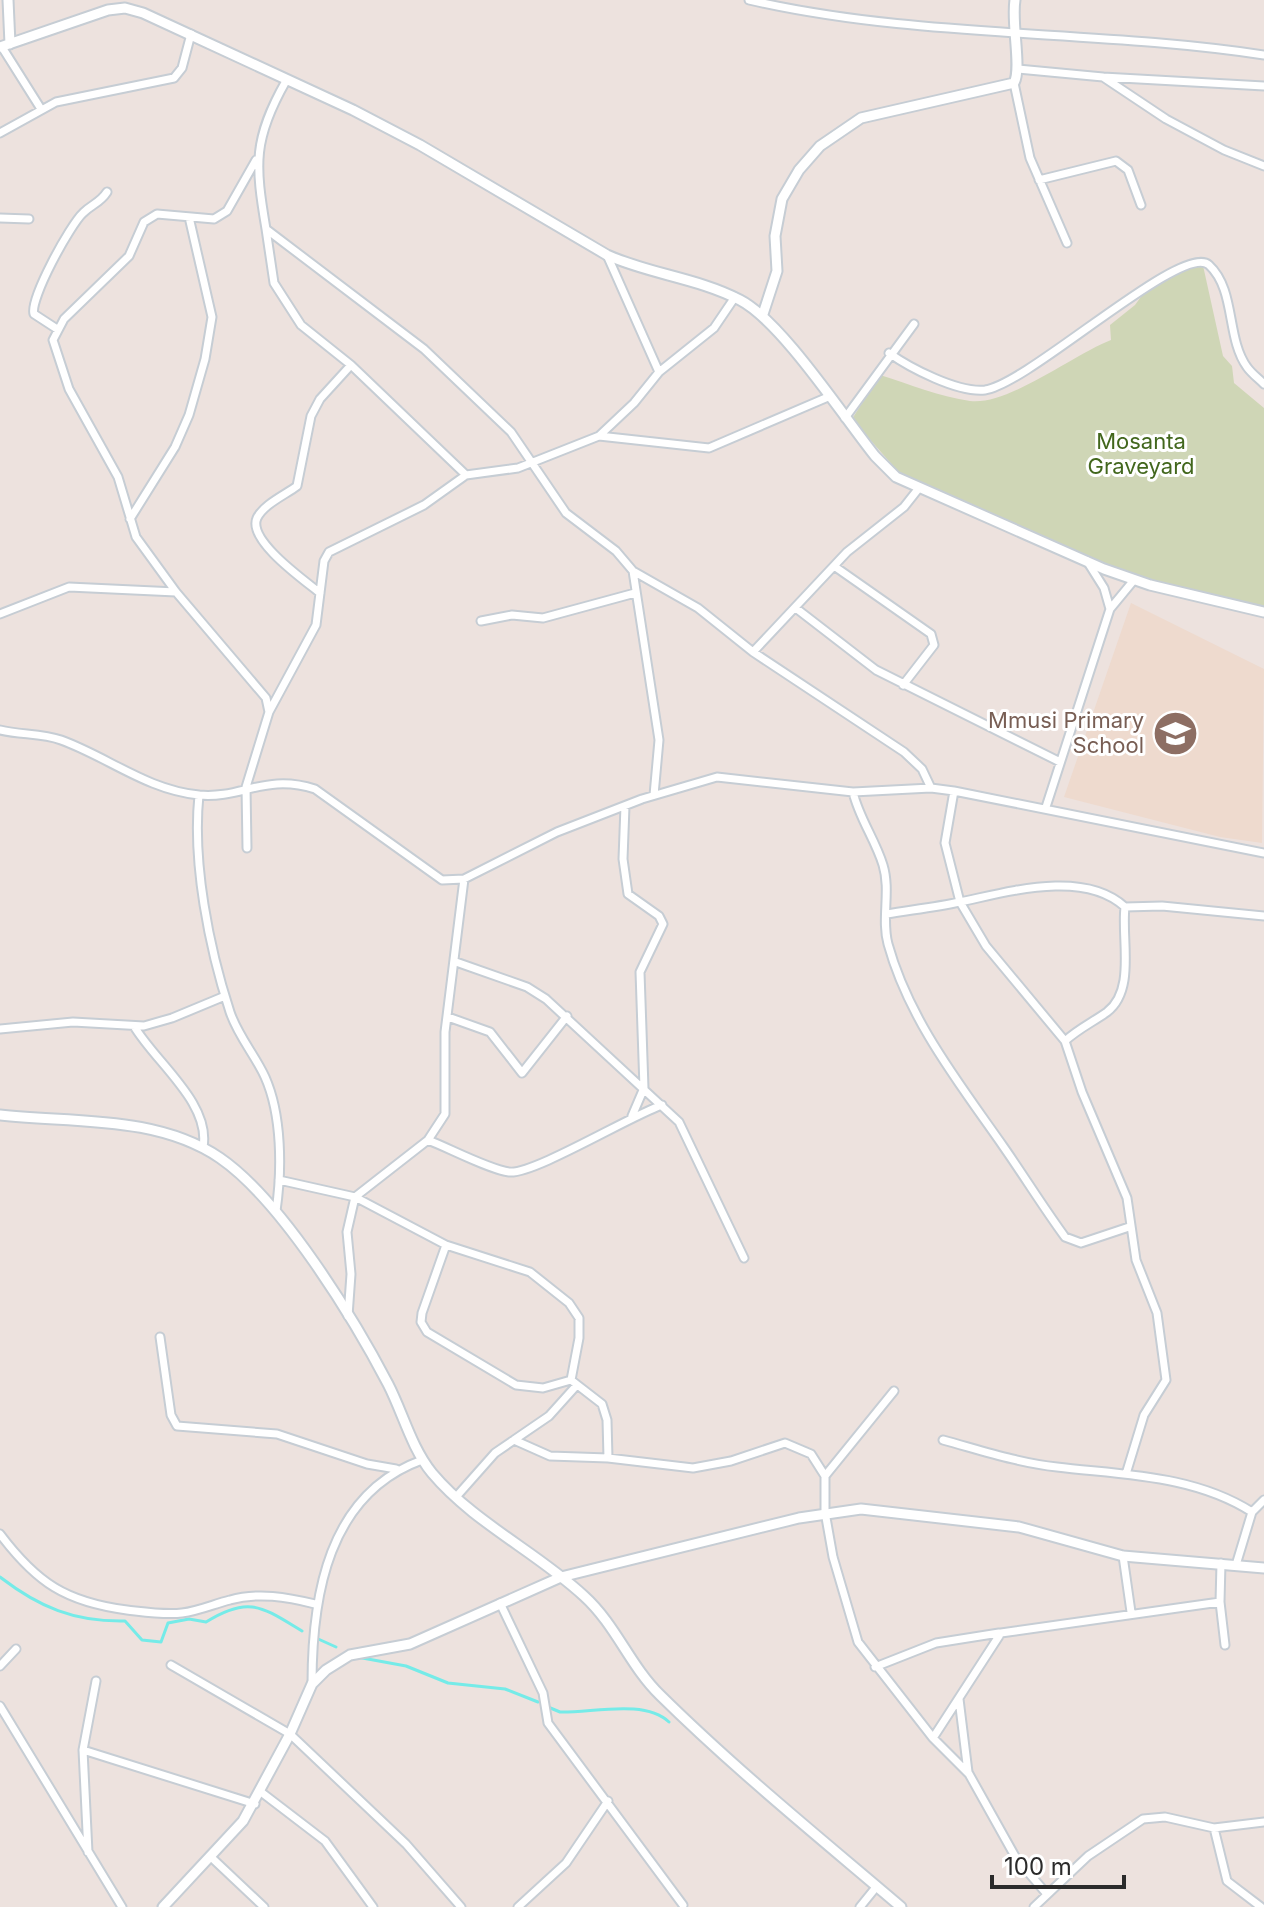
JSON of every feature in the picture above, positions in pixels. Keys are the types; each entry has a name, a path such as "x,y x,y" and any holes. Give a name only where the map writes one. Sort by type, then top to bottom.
{"street":[{"path":"8,0 4,46 41,109"},
{"path":"749,0 849,21 1105,37 1264,55"},
{"path":"1015,0 1012,33 1018,69 1014,83 1027,149 1067,243"},
{"path":"4,46 114,4 191,34 420,145 607,255 633,267 735,297 763,314 896,477 1134,580 1264,612"},
{"path":"0,133 56,102 174,78 182,68 191,34"},
{"path":"1018,69 1264,86"},
{"path":"1103,77 1166,119 1224,150 1264,166"},
{"path":"269,712 266,698 253,679 176,592 136,537 118,477 69,389 53,340 57,329 129,256 144,222 157,214 203,221 227,211 257,158 268,112 286,81"},
{"path":"763,314 777,271 775,236 782,199 799,170 820,146 861,118 1014,83"},
{"path":"257,158 269,266 282,299 301,325 351,365 466,475"},
{"path":"1039,180 1116,161 1128,170 1141,205"},
{"path":"57,329 34,314 34,297 82,213 97,205 107,192"},
{"path":"130,519 175,447 189,415 205,359 212,317 189,217"},
{"path":"0,218 29,219"},
{"path":"266,229 424,349 511,432 566,513 616,551 633,571 698,608 753,652 904,752 922,769 931,788"},
{"path":"607,255 659,372"},
{"path":"889,353 929,375 985,390 1021,375 1165,273 1198,260 1208,263 1216,275 1226,298 1241,354 1247,367 1264,384"},
{"path":"247,848 246,787 269,712 316,625 324,561 329,552 424,505 466,475 518,468 599,436 624,414 659,372 714,328 735,297"},
{"path":"845,418 889,353 914,324"},
{"path":"320,593 269,549 256,531 256,521 263,509 297,486 311,416 320,399 351,365"},
{"path":"599,436 709,448 828,397"},
{"path":"753,652 797,609 834,566 904,507 919,488"},
{"path":"1087,561 1104,588 1110,609"},
{"path":"834,566 931,634 934,645 903,685"},
{"path":"633,571 659,740 654,795"},
{"path":"1046,807 1110,609 1134,580"},
{"path":"0,614 69,587 176,592"},
{"path":"481,621 512,615 543,618 635,593"},
{"path":"797,609 854,654 903,685 1060,762"},
{"path":"0,730 62,741 145,781 199,795 292,781 315,789 401,849 427,873 442,880 464,879 557,832 654,795 717,777 853,792 931,788 954,791 1264,853"},
{"path":"954,791 945,843 960,902 986,946 1065,1041 1127,1198 1136,1260 1157,1313 1166,1380 1144,1415 1126,1474"},
{"path":"853,792 858,813 883,865 888,890 887,940 932,1044 1065,1237 1081,1243 1129,1227"},
{"path":"199,795 196,840 199,867 225,996 232,1017 271,1094 279,1180 276,1211"},
{"path":"625,806 623,859 628,894 659,916 663,924 640,972 644,1088 632,1116"},
{"path":"348,1318 351,1274 347,1232 355,1197 428,1140 443,1120 448,1017 464,879"},
{"path":"887,914 1038,886 1095,891 1110,896 1125,907 1162,906 1264,916"},
{"path":"1065,1041 1108,1011 1118,998 1123,984 1125,907"},
{"path":"456,962 527,987 567,1016 679,1122 744,1258"},
{"path":"0,1029 52,1022 134,1026 172,1018 225,996"},
{"path":"448,1017 494,1035 522,1073 567,1016"},
{"path":"134,1026 196,1109 205,1134 203,1147"},
{"path":"428,1140 516,1172 632,1116 662,1105"},
{"path":"0,1115 139,1127 175,1135 203,1147 232,1167 276,1211 348,1318 389,1387 422,1460 456,1497 561,1577 611,1624 660,1695 901,1907"},
{"path":"279,1180 355,1197 446,1245 530,1272 569,1303 580,1327 574,1383 549,1416 495,1453 456,1497"},
{"path":"446,1245 422,1313 421,1322 427,1332 516,1385 543,1388 574,1383"},
{"path":"160,1337 171,1415 177,1426 277,1434 367,1464 396,1469"},
{"path":"574,1383 604,1409 608,1458"},
{"path":"825,1476 894,1391"},
{"path":"514,1440 550,1456 608,1458 693,1468 731,1461 785,1443 811,1454 825,1476 825,1512 833,1557 858,1642 933,1738 969,1774 1016,1858 1046,1893"},
{"path":"943,1440 1055,1467 1126,1474 1201,1487 1226,1495 1252,1512"},
{"path":"163,1907 212,1858 255,1804 290,1734 312,1684 315,1604 346,1522 369,1491 396,1469 422,1460"},
{"path":"1236,1565 1252,1512 1264,1500"},
{"path":"312,1684 345,1656 410,1644 561,1577 668,1547 825,1512 891,1511 1019,1527 1123,1556 1264,1568"},
{"path":"0,1534 41,1578 61,1592 90,1605 181,1613 248,1596 288,1597 315,1604"},
{"path":"1123,1556 1131,1612"},
{"path":"1221,1563 1220,1602 1225,1645"},
{"path":"875,1667 936,1643 1052,1628 1131,1612 1220,1602"},
{"path":"500,1603 543,1693 548,1723 684,1906"},
{"path":"933,1738 1001,1633"},
{"path":"0,1666 16,1649"},
{"path":"171,1665 290,1734 406,1844 461,1907"},
{"path":"88,1854 83,1805 83,1750 96,1681"},
{"path":"959,1699 969,1774"},
{"path":"0,1706 122,1907"},
{"path":"83,1750 255,1804"},
{"path":"261,1792 325,1841 373,1907"},
{"path":"518,1907 566,1863 608,1801"},
{"path":"1034,1907 1088,1856 1143,1819 1165,1817 1214,1828 1264,1822"},
{"path":"1214,1828 1227,1881 1261,1907"},
{"path":"212,1858 264,1907"},
{"path":"860,1907 877,1886"}],"shaded area":[{"name":"Mmusi Primary School","path":"1131,603 1264,669 1262,843 1220,837 1064,797"}],"green space":[{"name":"Mosanta Graveyard","path":"1202,261 1223,356 1232,366 1234,383 1264,408 1264,613 1163,587 1111,568 902,476 852,419 880,375 970,401 1003,396 1022,388 1111,340 1110,325 1135,305 1151,283"}],"waterway":[{"path":"0,1577 29,1597 58,1611 89,1619 125,1621 142,1640 161,1642 168,1623 189,1619 206,1622 245,1607 265,1610 302,1631"},
{"path":"316,1638 336,1647"},
{"path":"357,1657 406,1666 448,1683 505,1689 538,1702"},
{"path":"548,1707 560,1712 632,1709 658,1715 669,1722"}],"place":[{"name":"Mmusi Primary School","path":"1175,733"}]}
